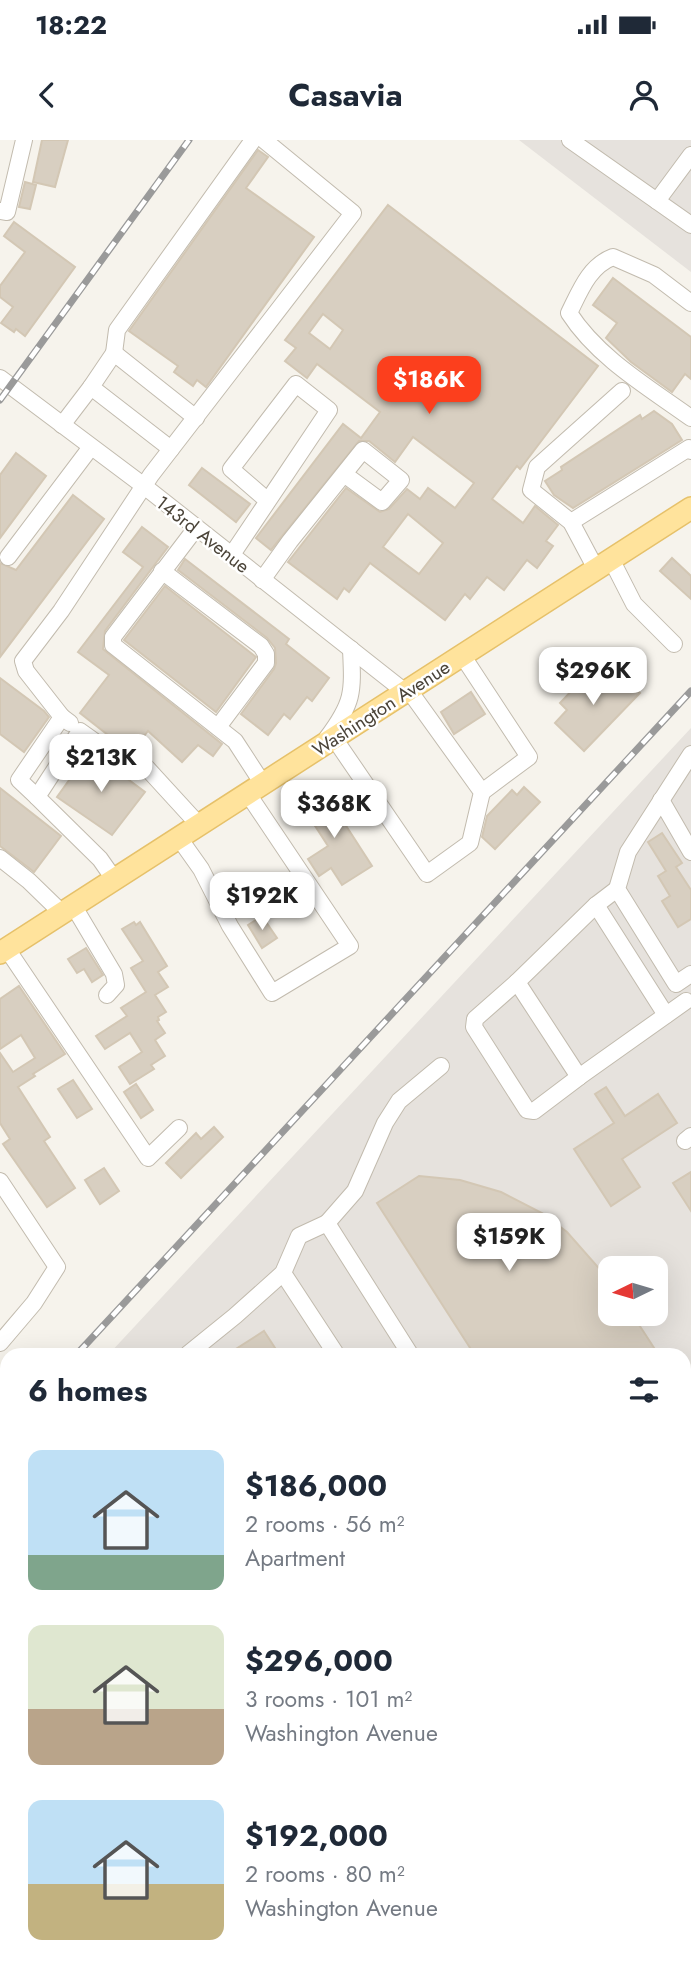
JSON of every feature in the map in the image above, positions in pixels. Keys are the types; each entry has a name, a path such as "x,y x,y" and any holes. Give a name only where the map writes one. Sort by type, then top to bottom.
{"main road":[{"name":"Washington Avenue","path":"3,951 691,508"}],"street":[{"path":"0,211 7,212 24,140"},
{"path":"62,425 114,353 117,330 253,140"},
{"path":"199,825 145,766 125,763 62,718 30,678 23,661 61,611 144,486 353,213 264,140"},
{"path":"570,140 691,225"},
{"path":"657,201 691,155"},
{"path":"691,303 654,275 613,257 600,262 584,282 569,313 582,333 627,372 691,418"},
{"path":"114,353 195,418"},
{"name":"143rd Avenue","path":"0,378 144,486 406,690 482,792"},
{"path":"231,556 268,501 329,410 296,384 231,469 268,501"},
{"path":"91,387 172,449"},
{"path":"622,391 537,467 531,490 571,522 634,604 674,644"},
{"path":"8,557 91,447"},
{"path":"571,522 689,448 691,451"},
{"path":"262,580 344,474"},
{"path":"179,838 201,869 230,926 272,993 350,946 256,789 235,741 113,645 113,636 196,528"},
{"path":"162,571 261,646 266,654 266,663 218,727"},
{"path":"351,649 353,687 345,714 327,743 427,874 470,843 482,792 529,757 462,655"},
{"path":"62,718 19,780 100,859 114,879"},
{"path":"37,797 80,731"},
{"path":"617,889 689,1004 666,1015 534,1111 527,1111 474,1027 475,1019 596,905 617,889 628,852 691,754"},
{"path":"661,800 691,852"},
{"path":"0,859 68,909 114,974 116,985 107,995"},
{"path":"596,905 666,1015"},
{"path":"3,951 148,1158 179,1128"},
{"path":"676,984 691,974"},
{"path":"517,982 579,1077"},
{"path":"195,1348 283,1273 299,1237 327,1223 355,1191 385,1123 399,1101 442,1066"},
{"path":"0,1181 57,1267 34,1303 0,1343"},
{"path":"327,1223 406,1348"},
{"path":"283,1273 331,1348"}],"shaded area":[{"path":"519,140 691,140 691,272"},
{"path":"691,728 691,1348 115,1348"}],"building":[{"path":"42,140 68,140 55,187 33,182"},
{"path":"258,150 268,157 246,188 314,237 206,387 197,380 193,386 174,372 178,366 129,331"},
{"path":"25,182 36,185 30,209 19,207"},
{"path":"388,205 598,366 520,469 517,466 492,499 523,523 535,506 558,525 546,541 553,546 537,568 527,560 504,590 487,577 470,599 465,594 445,620 370,563 349,592 344,588 337,599 288,562 346,488 380,512 389,509 407,489 420,499 428,488 455,508 474,483 413,437 395,462 369,441 359,441 271,550 256,538 343,424 361,438 380,412 317,364 307,378 285,361 296,348 285,340","holes":["323,314 343,330 330,349 309,333","408,514 443,543 419,574 383,547"]},
{"path":"14,222 75,267 25,336 1,323 13,307 0,297 0,286 25,252 4,236"},
{"path":"613,278 691,337 691,379 685,374 672,392 631,362 606,338 617,323 593,305"},
{"path":"654,411 672,424 682,440 573,508 554,495 545,481 562,470 561,467 640,415 642,419"},
{"path":"16,453 46,476 0,538 0,475"},
{"path":"202,468 250,504 236,522 189,485"},
{"path":"73,495 104,519 0,657 0,563 16,570"},
{"path":"142,527 168,547 105,631 103,649 222,744 213,756 198,745 182,762 148,731 131,753 80,713 109,675 78,652 143,567 123,552"},
{"path":"672,558 691,576 691,599 660,571"},
{"path":"185,559 289,639 286,644 329,678 312,701 307,697 290,719 284,714 268,735 241,714 274,669 275,648 267,638 178,570"},
{"path":"165,586 256,657 216,712 124,640"},
{"path":"595,666 621,691 629,682 640,693 584,751 555,723 567,710 560,703"},
{"path":"0,678 49,717 24,752 0,734"},
{"path":"471,692 485,714 454,734 441,712"},
{"path":"90,751 145,792 112,835 57,797"},
{"path":"321,787 372,866 342,885 331,868 319,876 308,859 328,846 299,801"},
{"path":"524,787 540,802 495,849 482,837 487,816 512,790 517,795"},
{"path":"0,788 61,836 34,872 0,846"},
{"path":"662,833 682,863 676,867 691,890 691,919 678,927 662,901 670,896 658,876 666,871 648,842"},
{"path":"262,916 277,938 262,948 248,925"},
{"path":"134,922 136,925 140,922 167,966 158,972 168,987 155,995 166,1012 158,1017 157,1021 165,1033 155,1040 165,1056 151,1065 154,1069 130,1084 119,1067 142,1052 130,1033 105,1049 96,1036 127,1016 121,1008 146,992 131,968 143,961 122,929"},
{"path":"86,948 103,975 92,982 84,969 77,973 68,959"},
{"path":"19,986 65,1054 18,1087 50,1137 44,1141 75,1188 47,1207 3,1144 10,1139 0,1123 0,1053 13,1072 35,1058 21,1035 0,1049 0,999"},
{"path":"73,1080 92,1109 77,1118 58,1089"},
{"path":"136,1084 153,1110 141,1118 124,1092"},
{"path":"606,1087 625,1116 658,1094 677,1123 622,1159 640,1187 611,1206 574,1149 614,1123 595,1094"},
{"path":"214,1127 223,1137 181,1178 166,1163 196,1133 201,1139"},
{"path":"104,1168 119,1191 100,1204 85,1180"},
{"path":"691,1172 691,1211 673,1183"},
{"path":"419,1176 460,1180 501,1192 542,1213 567,1232 598,1267 598,1326 640,1326 654,1348 470,1348 377,1203"},
{"path":"264,1331 275,1348 237,1348"}],"railway":[{"path":"0,400 189,140"},
{"path":"83,1348 691,691"}]}
